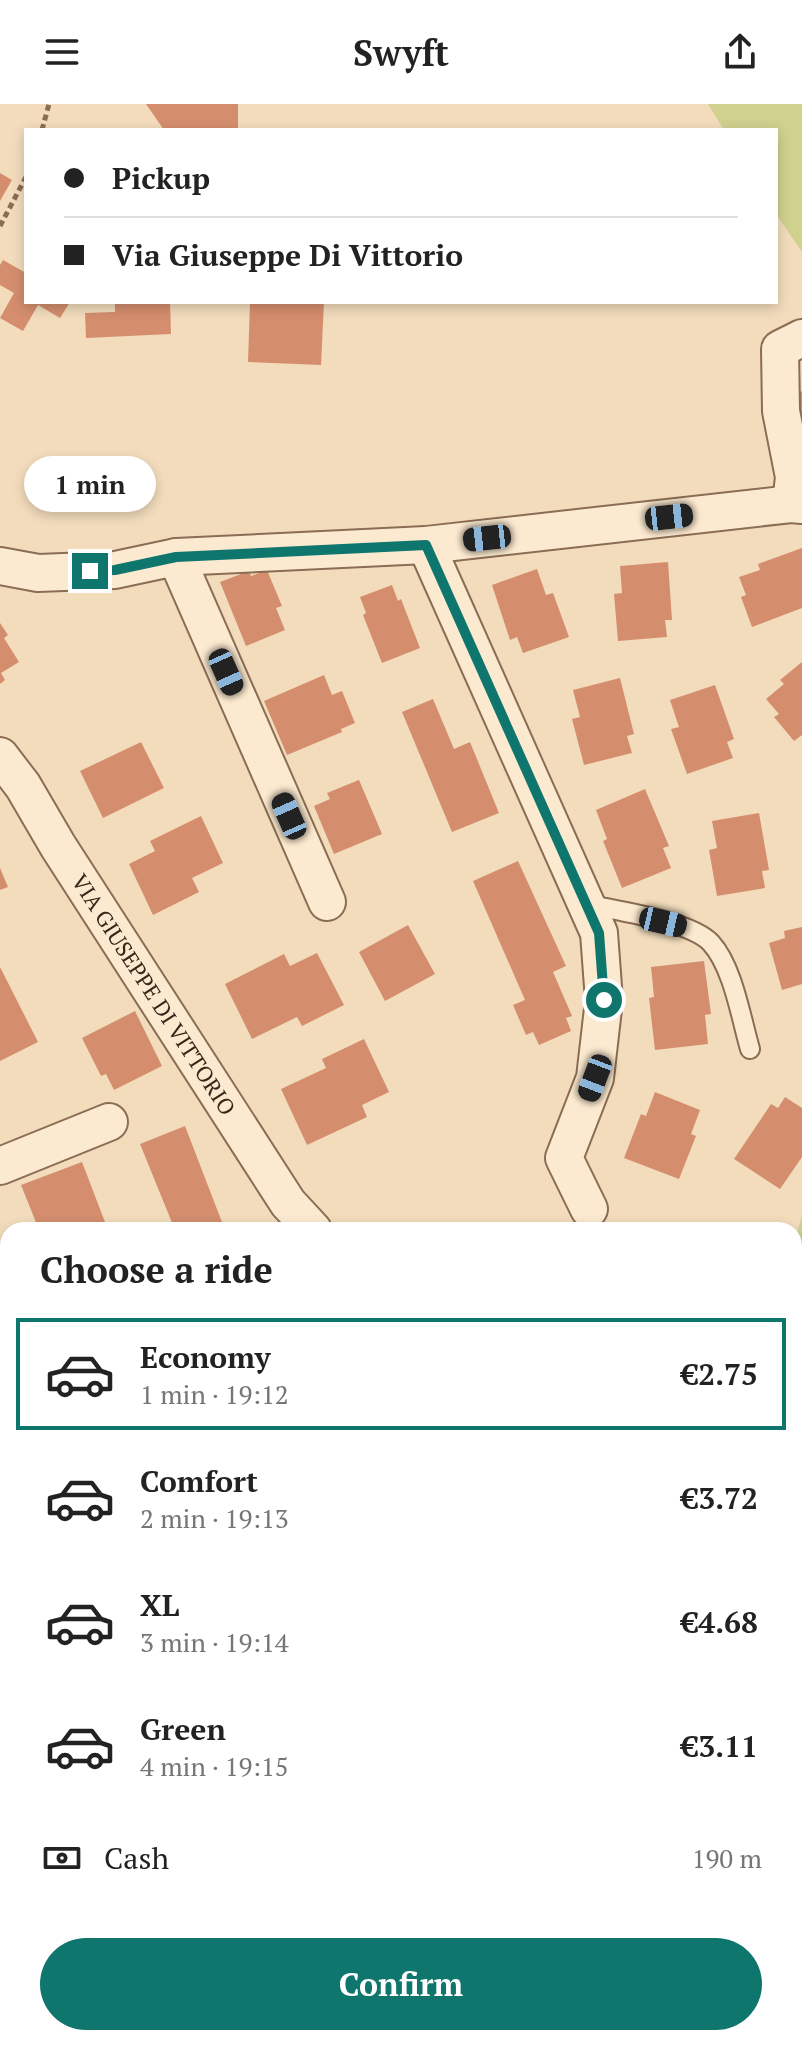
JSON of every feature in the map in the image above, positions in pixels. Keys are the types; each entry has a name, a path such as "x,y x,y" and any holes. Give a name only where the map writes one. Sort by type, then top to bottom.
{"street":[{"path":"0,566 38,573 115,570 176,557 426,545 796,504 781,411 780,349 802,338"},
{"path":"426,545 599,933 604,1000 595,1078 564,1158 589,1209"},
{"path":"176,557 327,902"},
{"name":"VIA GIUSEPPE DI VITTORIO","path":"0,756 23,786 58,846 288,1203 306,1222"},
{"path":"0,1166 109,1122"}],"lane":[{"path":"586,904 689,928 710,942 723,962 750,1049"}],"path":[{"path":"43,128 49,104"},
{"path":"0,226 24,181"}],"green space":[{"path":"708,104 802,104 802,252 778,217 778,128 723,128"}],"building":[{"path":"146,104 238,104 238,128 163,128"},
{"path":"0,173 12,180 0,201"},
{"path":"3,260 24,272 24,304 69,304 60,318 38,305 23,331 0,318 14,293 0,285"},
{"path":"115,304 170,304 171,334 86,338 85,313 115,312"},
{"path":"250,304 324,304 321,365 248,362"},
{"path":"802,391 802,422 788,399"},
{"path":"802,548 802,608 752,627 741,597 746,595 739,577 760,570 758,564"},
{"path":"668,562 672,620 665,620 667,637 618,641 614,594 622,593 620,566"},
{"path":"537,569 546,595 553,593 569,637 523,653 517,637 510,640 492,585"},
{"path":"267,570 282,606 276,608 285,630 246,646 220,582 249,571 251,576"},
{"path":"392,585 398,601 401,599 420,648 382,663 363,615 366,613 360,597"},
{"path":"0,623 8,635 4,638 19,662 1,673 5,680 0,684"},
{"path":"802,662 802,735 794,741 774,717 779,714 766,699 784,684 780,680"},
{"path":"324,675 332,695 342,691 355,723 341,729 342,732 287,755 264,701"},
{"path":"620,678 634,734 627,736 632,753 584,765 572,719 580,717 573,690"},
{"path":"715,685 734,739 727,742 733,758 687,774 671,729 679,727 670,700"},
{"path":"433,699 454,749 470,742 499,813 452,832 402,712"},
{"path":"141,742 164,788 103,818 80,771"},
{"path":"359,780 382,834 334,854 314,806 330,799 327,793"},
{"path":"645,789 669,846 663,848 671,868 622,888 603,841 607,839 596,810"},
{"path":"759,813 769,870 762,871 765,888 717,896 709,850 717,848 712,821"},
{"path":"201,816 223,863 192,878 199,892 153,915 129,864 155,851 150,841"},
{"path":"518,861 566,966 553,972 572,1016 566,1018 571,1031 539,1045 533,1032 526,1035 513,1005 525,1000 473,881"},
{"path":"0,868 8,887 0,890"},
{"path":"408,925 435,974 385,1001 359,952"},
{"path":"802,927 802,984 782,990 769,943 785,938 784,931"},
{"path":"317,953 344,1005 302,1026 297,1017 252,1039 225,984 284,954 290,966"},
{"path":"704,961 711,1014 705,1015 708,1044 655,1050 649,998 654,997 651,967"},
{"path":"0,967 38,1042 0,1061"},
{"path":"135,1011 162,1066 114,1090 106,1074 101,1076 82,1038"},
{"path":"364,1039 389,1092 362,1105 367,1117 307,1145 281,1089 326,1068 322,1059"},
{"path":"655,1092 700,1110 691,1134 696,1136 679,1179 624,1158 641,1114 646,1116"},
{"path":"785,1097 802,1108 802,1157 780,1189 734,1159 771,1104 778,1108"},
{"path":"185,1126 222,1222 172,1222 140,1144"},
{"path":"82,1162 105,1222 36,1222 21,1185"}],"route":[{"path":"90,571 115,570 176,557 426,545 599,933 604,1000"}]}
